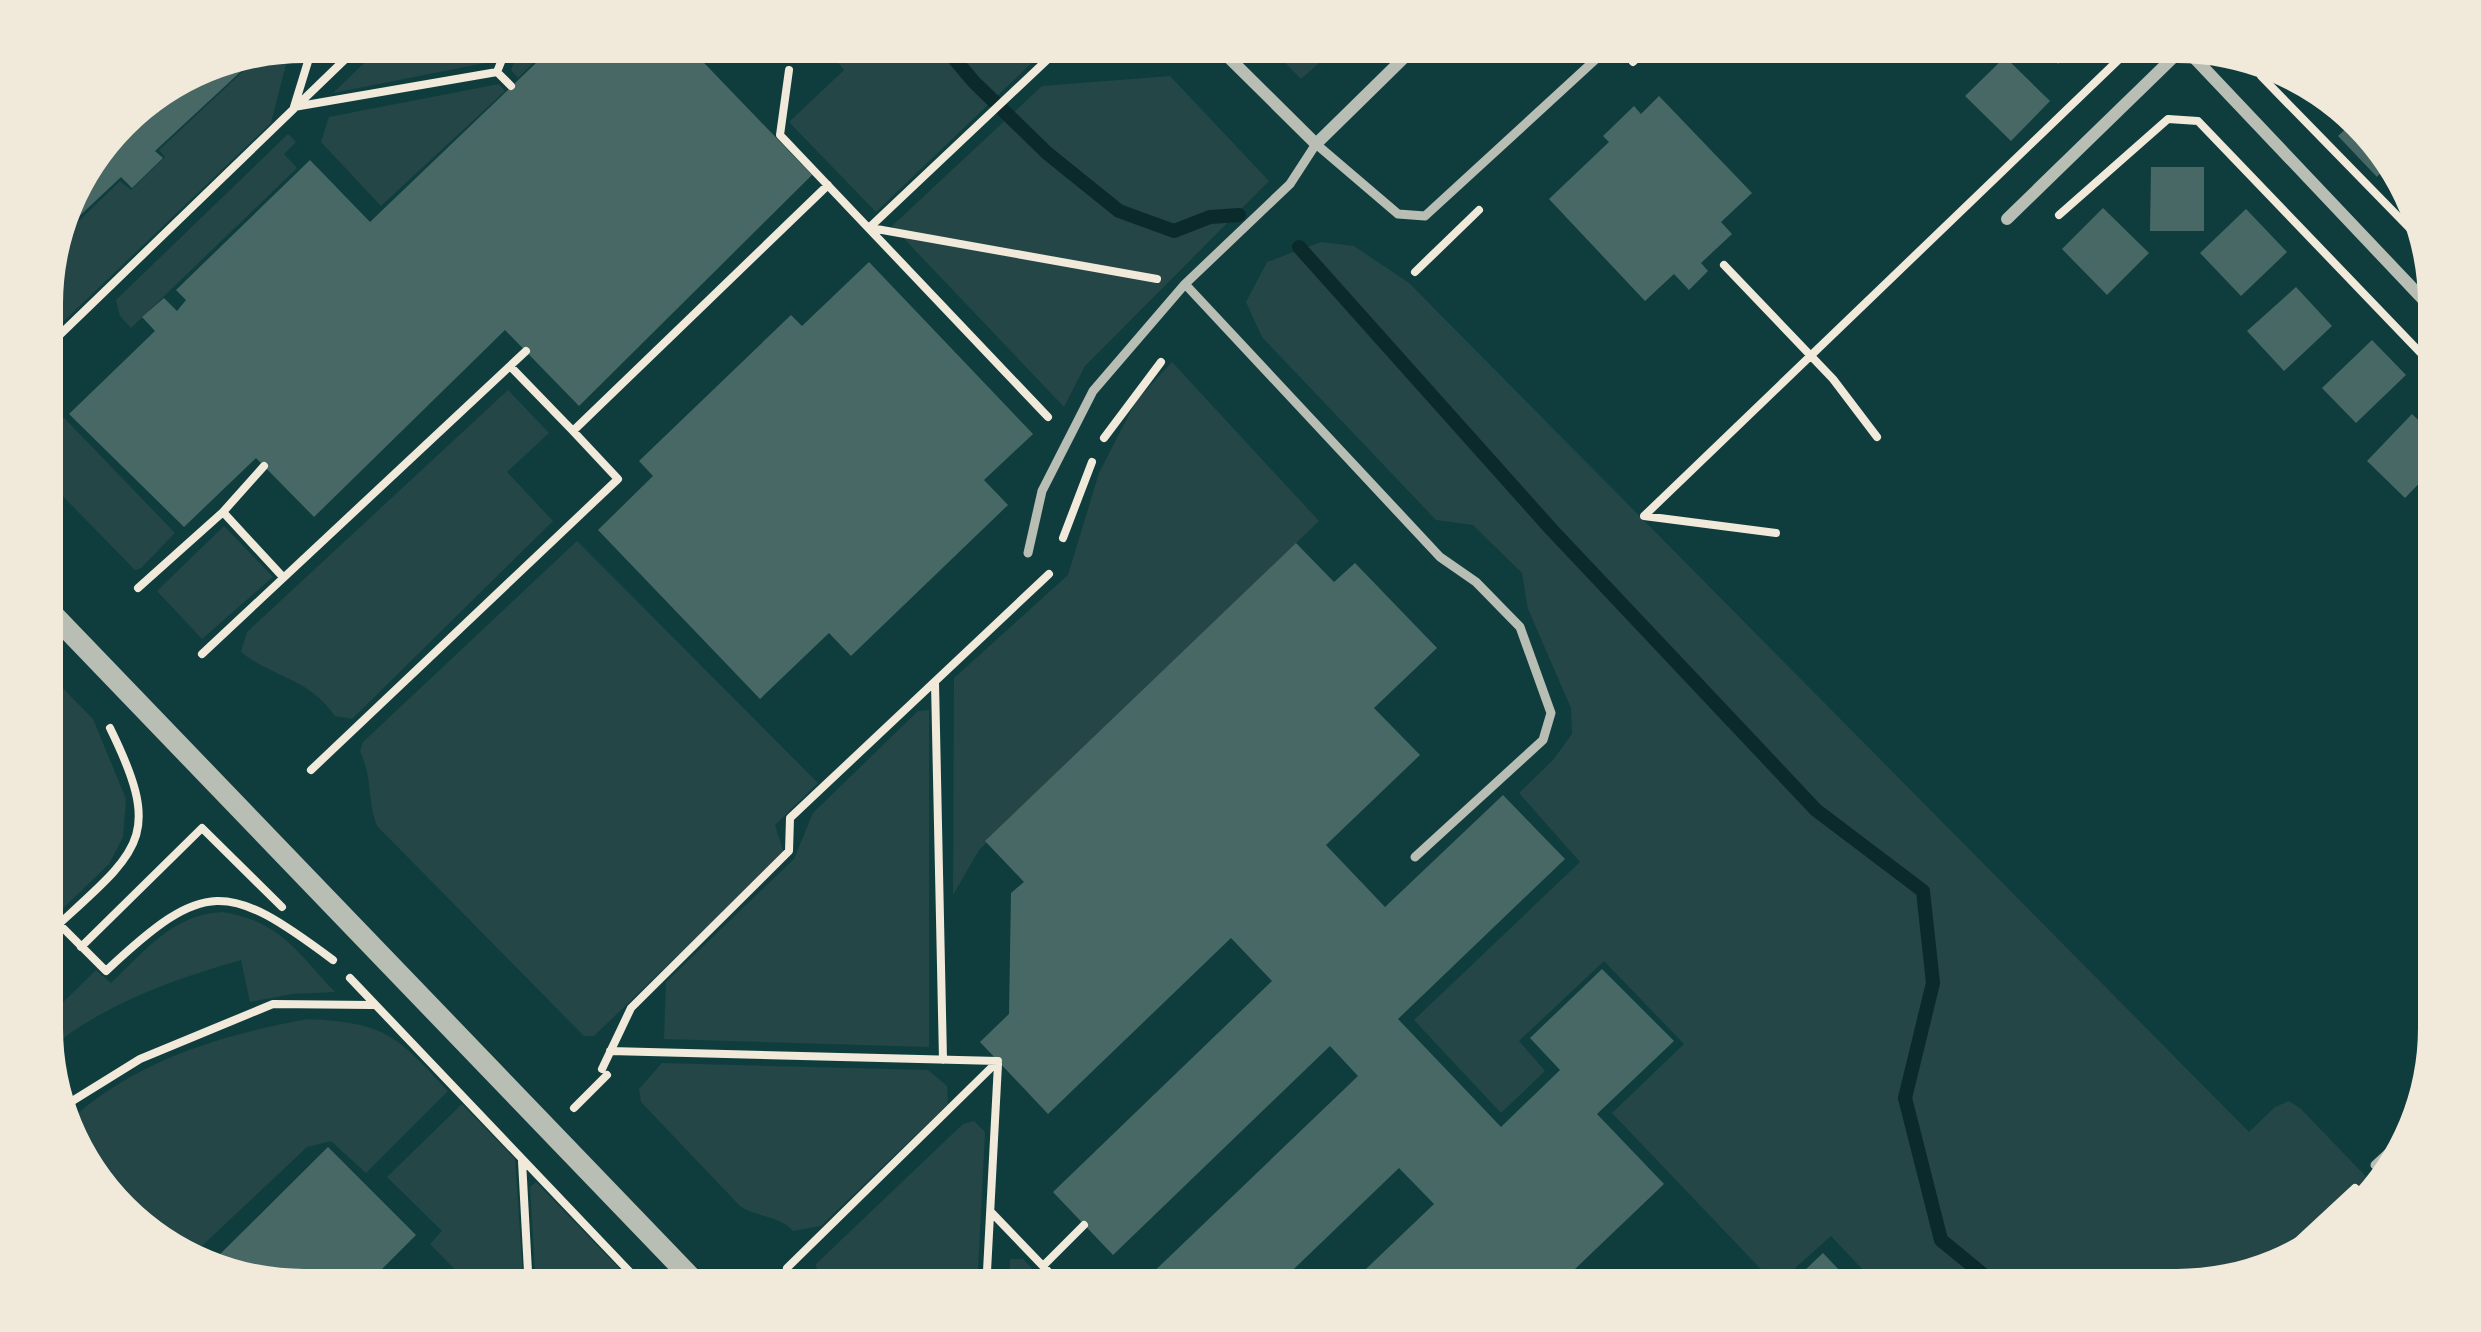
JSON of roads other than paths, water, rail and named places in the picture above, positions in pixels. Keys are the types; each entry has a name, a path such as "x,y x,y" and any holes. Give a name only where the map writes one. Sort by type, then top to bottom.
{"street":[{"path":"1234,63 1316,144 1399,63"},
{"path":"2007,219 2168,63"},
{"path":"2203,65 2417,293"},
{"path":"64,625 683,1269"}],"lane":[{"path":"1028,553 1042,491 1093,391 1184,284 1290,184 1316,144 1398,214 1426,216 1592,63"},
{"path":"1184,284 1440,557 1476,582 1520,627 1552,713 1543,740 1415,856"}],"waterway":[{"path":"958,63 1047,153 1119,211 1174,231 1210,217 1239,215"},
{"path":"1299,247 1551,529 1816,810 1923,891 1933,983 1905,1098 1941,1240 1975,1268"}]}
